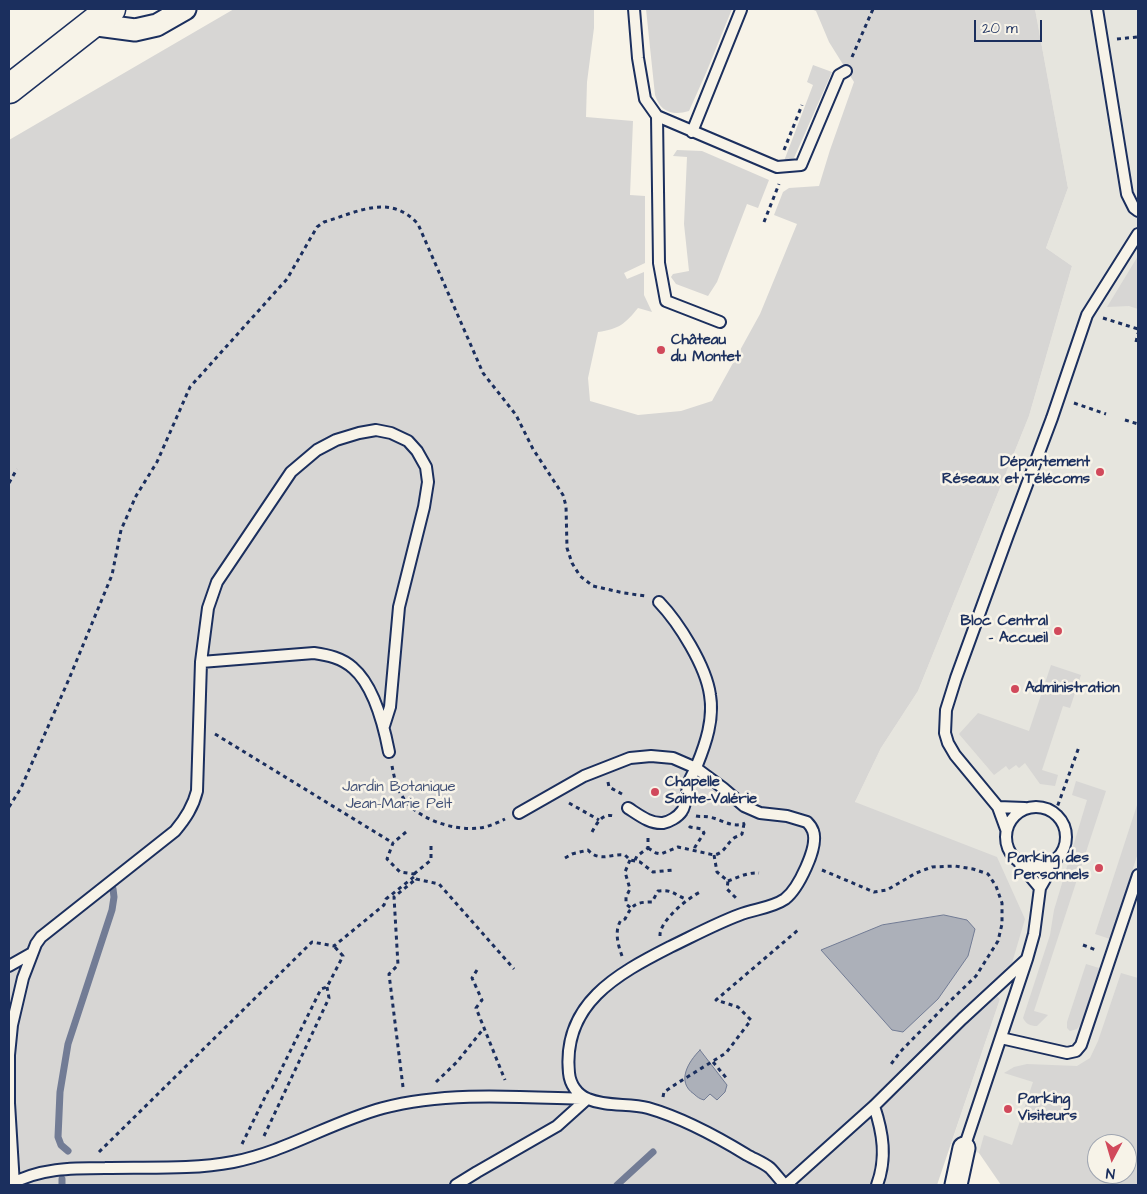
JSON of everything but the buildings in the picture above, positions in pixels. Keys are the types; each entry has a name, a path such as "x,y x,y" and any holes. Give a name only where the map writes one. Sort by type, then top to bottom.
{"main road":[{"path":"9,89 101,17"}],"street":[{"path":"101,17 135,30 157,26 184,9"},
{"path":"956,1185 964,1148"}],"lane":[{"path":"634,9 638,58 645,99 657,116 777,167 801,165 839,75 846,71"},
{"path":"1097,9 1127,194 1134,208 1138,211"},
{"path":"692,132 741,10"},
{"path":"657,116 659,263 666,301 720,322"},
{"path":"1006,829 998,807 955,755 948,743 945,732 946,710 1001,553 1052,418 1087,315 1138,234"},
{"path":"384,726 390,708 392,693 399,607 424,507 428,482 426,467 408,441 392,433 376,430 359,432 336,440 317,450 291,472 216,582 208,608 201,662 197,791 193,806 186,818 175,831 41,937 32,953 22,978 12,1024 9,1055 12,1184 41,1172 67,1168 202,1166 233,1162 254,1156 382,1108 433,1100 512,1097 587,1099 647,1108 699,1128 740,1150 769,1167 786,1185 874,1106 962,1019 1027,959"},
{"path":"628,808 652,822 664,823 682,812 690,779 696,768 709,729 711,712 706,677 670,613 659,602"},
{"path":"201,662 289,654 314,653 330,655 353,668 364,681 384,726 389,752"},
{"path":"519,813 584,776 630,758 651,756 673,758 696,768 744,806 760,813 787,816 807,822 814,832 813,847 808,864 798,883 785,899 768,907 740,914 663,951 606,984 590,1001 579,1016 571,1038 568,1054 569,1075 572,1085 578,1093 587,1099"},
{"path":"964,1148 1027,959 1034,934 1040,888 1063,850 1066,840 1066,830 1062,821 1046,808 1036,806 1026,808 998,807"},
{"path":"1026,808 1010,820 1006,829 1005,839 1012,857 1029,867 1049,864 1057,858"},
{"path":"1020,863 1040,888"},
{"path":"1000,1038 1067,1053 1076,1050 1081,1045 1138,875"},
{"path":"9,966 32,953"},
{"path":"456,1185 558,1126 587,1099"},
{"path":"874,1106 883,1139 884,1155 882,1172 877,1185"}],"path":[{"path":"846,71 873,9"},
{"path":"1132,38 1138,37"},
{"path":"777,167 802,104"},
{"path":"764,222 772,200"},
{"path":"1099,317 1138,329"},
{"path":"1136,342 1138,333"},
{"path":"1084,407 1106,414"},
{"path":"1125,420 1138,424"},
{"path":"9,483 17,469"},
{"path":"199,725 393,843"},
{"path":"1054,813 1078,747"},
{"path":"389,752 395,781 402,796 412,809 428,818 447,825 479,828 495,824 519,813"},
{"path":"592,832 599,820 608,815 623,819 628,808 629,798 609,787 603,768"},
{"path":"554,793 599,820"},
{"path":"648,848 662,854 678,847 714,855 724,851 734,838 740,836 744,824 753,810"},
{"path":"682,812 699,818 711,817 728,824 740,826 744,824"},
{"path":"682,812 690,828 702,830 704,833 694,852"},
{"path":"636,860 637,856 648,848 650,844 648,834 652,822"},
{"path":"406,832 393,843 388,859 400,872 439,884 514,969"},
{"path":"406,1104 389,974 398,965 394,897 431,860 431,844"},
{"path":"565,858 588,850 591,854 603,858 622,854 630,860 640,862 652,872 673,870"},
{"path":"714,855 717,872 728,881"},
{"path":"630,860 626,872 630,889 626,897 626,904 631,908"},
{"path":"808,864 874,892 887,890 916,873 932,867 947,866 973,869 988,874 996,886 1002,903 1002,924 998,941 976,976 890,1064 887,1072 891,1089"},
{"path":"728,881 740,876 759,873"},
{"path":"334,946 384,905 386,899 415,876"},
{"path":"728,881 727,889 730,894 736,897 740,914"},
{"path":"629,970 620,949 617,932 618,924 621,920 625,919 631,908 638,903 652,902 658,891 670,890 686,899"},
{"path":"663,951 660,931 662,925 686,899 700,892"},
{"path":"660,1113 664,1092 726,1053 751,1020 738,1008 716,1000 798,930"},
{"path":"83,1168 312,942 334,946 342,956 327,987 329,998 254,1156"},
{"path":"1083,946 1091,948"},
{"path":"478,970 472,978 482,1000 476,1008 512,1097"},
{"path":"233,1162 321,989 327,987"},
{"path":"431,1086 452,1068 484,1028"},
{"path":"713,1062 728,1080"}],"shaded area":[{"path":"1035,9 1138,9 1138,1185 1133,1184 1137,1184 1137,1134 1087,1134 1087,1175 979,1153 951,1144 1000,999 988,988 1012,962 855,802 881,748 918,691 1029,416 1072,266 1046,248 1068,188"},
{"path":"944,915 967,920 975,929 968,956 938,999 903,1032 892,1030 821,950 882,925"},
{"path":"700,1050 727,1085 725,1092 717,1100 710,1094 704,1100 696,1096 686,1084 685,1078 688,1066"}],"green space":[{"name":"Jardin Botanique Jean-Marie Pelt","path":"234,9 594,9 594,28 587,82 586,117 633,121 630,195 645,196 645,263 624,273 627,279 644,272 644,295 652,312 638,308 621,325 598,332 588,378 590,401 638,415 681,411 712,401 760,314 797,224 774,215 783,192 789,188 819,186 854,82 829,42 816,11 811,9 1035,9 1068,188 1046,248 1072,266 1029,416 918,691 881,748 855,802 997,857 1025,919 1012,963 988,987 1000,999 937,1185 9,1185 9,140"},
{"path":"646,9 732,9 689,111 673,113 664,109 657,101"},
{"path":"813,65 832,72 794,158 786,162 784,161 813,85 807,82"},
{"path":"677,150 702,151 769,180 758,208 747,204 717,282 708,296 676,284 671,277 673,274 689,271 684,224 687,157 673,156"},
{"path":"1138,256 1138,309 1129,306 1107,307"},
{"path":"1051,665 1081,675 1070,708 1063,706 1042,770 1058,775 1055,786 1040,784 1025,763 1019,768 1016,765 1009,770 1006,766 994,775 959,734 978,713 1029,731"},
{"path":"1076,781 1106,791 1034,1011 1048,1015 1037,1026 1032,1026 1023,1018 1050,935 1054,910 1087,800 1072,795"},
{"path":"1138,802 1138,853 1110,939 1095,934"},
{"path":"1086,964 1099,968 1083,1021 1077,1029 1070,1031 1067,1028 1067,1022"},
{"path":"1121,973 1138,978 1138,1185 1001,1185 979,1153 984,1135 1012,1145 1033,1082 1004,1073 1014,1067 1027,1064 1077,1066 1090,1058 1098,1041"}],"waterway":[{"path":"68,1151 61,1145 58,1137 60,1092 68,1044 112,910 113,889"},
{"path":"617,1185 653,1152"},
{"path":"62,1179 62,1185"}],"place":[{"name":"Château du Montet","path":"661,350"},
{"name":"Département Réseaux et Télécoms","path":"1100,472"},
{"name":"Bloc Central - Accueil","path":"1058,631"},
{"name":"Administration","path":"1015,689"},
{"name":"Chapelle Sainte-Valérie","path":"655,792"},
{"name":"Parking des Personnels","path":"1099,868"},
{"name":"Parking Visiteurs","path":"1008,1109"}]}
